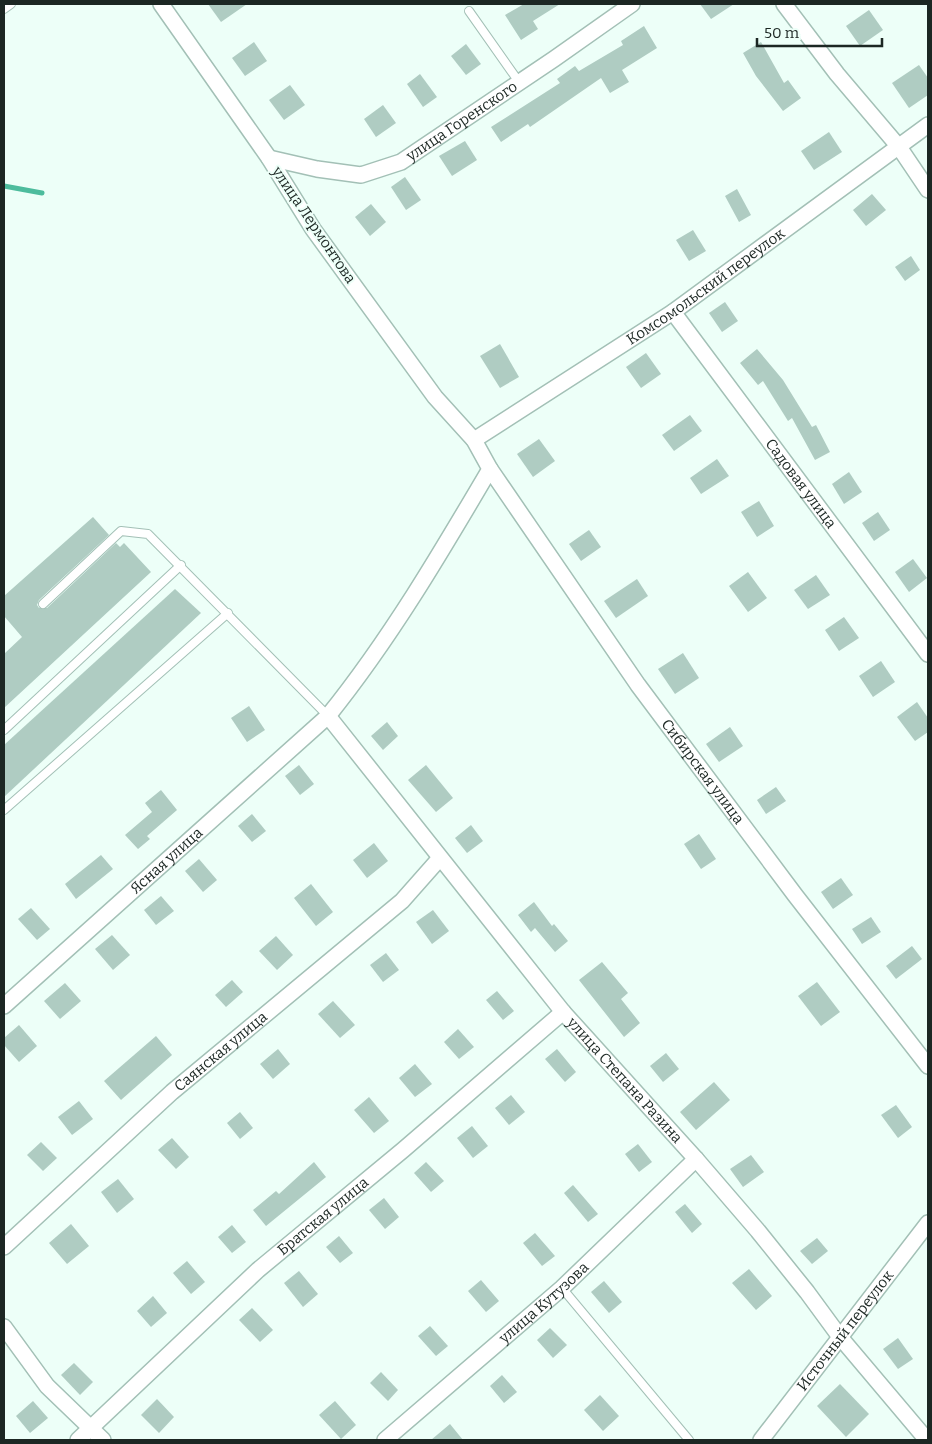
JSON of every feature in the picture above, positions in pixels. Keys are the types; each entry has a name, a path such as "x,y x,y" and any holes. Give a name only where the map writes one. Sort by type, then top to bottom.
{"street":[{"name":"улица Лермонтова","path":"161,4 269,158 313,229 435,397 474,440 490,469"},
{"name":"улица Горенского","path":"269,158 317,169 361,175 401,162 632,4"},
{"path":"784,4 837,74 899,147 928,190"},
{"name":"Комсомольский переулок","path":"474,440 672,312 928,124"},
{"name":"Садовая улица","path":"672,312 928,654"},
{"name":"Ясная улица","path":"4,1006 328,716 352,686 440,555 490,469"},
{"name":"Сибирская улица","path":"490,469 638,685 795,895 928,1066"},
{"name":"улица Степана Разина","path":"328,716 563,1012 696,1159 807,1292 840,1337 928,1440"},
{"name":"Саянская улица","path":"4,1247 172,1092 402,901 440,858"},
{"name":"Братская улица","path":"78,1440 258,1270 403,1150 563,1012"},
{"name":"улица Кутузова","path":"385,1440 562,1288 696,1159"},
{"name":"Источный переулок","path":"761,1440 928,1223"},
{"path":"4,1328 47,1386 103,1440"}],"lane":[{"path":"4,10 11,4"},
{"path":"469,11 519,82"},
{"path":"43,604 121,530 148,534 181,565 328,716"},
{"path":"4,730 181,565"},
{"path":"4,810 228,613"},
{"path":"562,1288 689,1440"}],"building":[{"path":"208,4 247,4 221,22"},
{"path":"524,4 560,4 533,21 538,29 521,40 505,15"},
{"path":"700,4 734,4 711,19"},
{"path":"869,10 883,30 860,46 846,26"},
{"path":"644,26 657,48 622,70 629,82 610,93 601,78 530,127 528,124 501,142 491,127 560,83 557,79 575,66 579,71 623,45 621,41"},
{"path":"254,42 267,61 245,76 232,58"},
{"path":"761,42 784,83 788,80 801,98 783,111 756,76 743,53"},
{"path":"466,44 481,64 466,75 451,56"},
{"path":"919,65 928,78 928,95 909,108 892,83"},
{"path":"420,74 437,97 423,107 407,84"},
{"path":"290,85 305,105 284,120 269,100"},
{"path":"383,105 396,123 376,137 364,119"},
{"path":"829,132 842,152 814,170 801,151"},
{"path":"465,141 477,160 452,176 439,156"},
{"path":"405,177 421,200 406,210 391,187"},
{"path":"737,189 751,215 739,222 725,196"},
{"path":"872,194 886,210 866,226 853,210"},
{"path":"371,204 386,222 370,236 355,217"},
{"path":"693,230 706,251 689,261 676,240"},
{"path":"911,256 920,270 905,281 895,267"},
{"path":"725,302 738,321 722,332 709,313"},
{"path":"500,344 519,377 500,388 480,356"},
{"path":"757,349 783,380 812,427 816,425 830,452 815,460 792,418 788,421 763,381 758,385 740,363"},
{"path":"646,353 661,374 641,388 626,367"},
{"path":"690,415 702,431 674,451 662,435"},
{"path":"539,439 555,461 533,477 517,454"},
{"path":"717,459 729,476 701,494 690,478"},
{"path":"849,472 862,492 844,504 832,484"},
{"path":"759,501 774,526 757,537 741,512"},
{"path":"878,512 890,530 874,541 862,523"},
{"path":"93,517 109,535 39,600 37,605 39,608 47,608 116,543 120,547 124,543 151,572 4,708 4,654 22,637 4,616 4,596"},
{"path":"589,530 601,547 581,561 569,544"},
{"path":"913,559 927,578 909,592 895,572"},
{"path":"748,572 767,598 748,612 729,586"},
{"path":"816,575 830,595 808,609 794,590"},
{"path":"637,579 648,596 616,618 604,601"},
{"path":"175,589 201,613 4,797 4,745"},
{"path":"844,617 859,638 839,651 825,630"},
{"path":"683,653 699,678 675,694 658,669"},
{"path":"881,661 895,682 873,697 859,676"},
{"path":"917,702 928,718 928,732 915,741 897,717"},
{"path":"249,706 265,730 247,742 231,718"},
{"path":"387,722 398,736 383,750 371,736"},
{"path":"730,727 743,746 719,762 706,744"},
{"path":"299,765 314,784 300,795 285,776"},
{"path":"426,765 453,798 436,812 408,780"},
{"path":"776,787 786,801 766,814 757,800"},
{"path":"161,790 177,810 147,836 150,839 138,849 125,835 152,812 145,803"},
{"path":"252,814 266,831 252,842 238,826"},
{"path":"471,825 483,841 467,853 455,838"},
{"path":"699,834 716,859 701,869 684,844"},
{"path":"374,843 388,861 367,878 353,860"},
{"path":"101,855 113,869 76,899 65,884"},
{"path":"199,859 217,880 203,892 185,871"},
{"path":"841,878 853,895 833,909 821,892"},
{"path":"311,884 333,912 316,926 294,898"},
{"path":"161,896 174,911 156,925 144,910"},
{"path":"534,902 552,926 554,924 568,941 555,952 535,928 531,932 518,915"},
{"path":"31,908 50,929 37,940 18,919"},
{"path":"433,910 449,931 432,944 416,922"},
{"path":"871,917 881,932 862,944 852,929"},
{"path":"112,935 130,955 113,970 95,949"},
{"path":"276,936 293,955 277,970 259,951"},
{"path":"912,946 922,959 896,979 886,966"},
{"path":"386,953 399,970 383,982 370,965"},
{"path":"602,962 628,993 621,999 640,1023 624,1037 579,980"},
{"path":"232,980 243,992 226,1007 215,995"},
{"path":"817,982 840,1012 821,1026 798,996"},
{"path":"65,983 81,1001 60,1019 44,1001"},
{"path":"497,991 514,1011 503,1020 486,1000"},
{"path":"333,1001 355,1025 340,1038 318,1014"},
{"path":"19,1025 37,1046 19,1062 4,1045 4,1038"},
{"path":"458,1029 474,1047 459,1059 444,1042"},
{"path":"156,1036 172,1055 121,1100 104,1081"},
{"path":"278,1049 290,1064 273,1079 260,1064"},
{"path":"557,1049 576,1072 565,1082 545,1059"},
{"path":"666,1053 679,1069 663,1082 650,1066"},
{"path":"415,1064 432,1084 415,1097 399,1078"},
{"path":"714,1082 730,1100 696,1130 680,1112"},
{"path":"511,1095 525,1112 509,1125 495,1108"},
{"path":"369,1097 389,1121 374,1133 354,1110"},
{"path":"79,1101 93,1119 72,1135 58,1117"},
{"path":"896,1105 912,1127 898,1138 881,1115"},
{"path":"240,1112 253,1128 240,1139 227,1123"},
{"path":"472,1126 488,1146 473,1158 457,1138"},
{"path":"172,1138 189,1157 176,1169 158,1150"},
{"path":"41,1142 57,1158 43,1171 27,1155"},
{"path":"638,1144 652,1162 639,1172 625,1154"},
{"path":"751,1155 764,1172 743,1187 730,1169"},
{"path":"314,1162 326,1177 266,1226 253,1210 276,1191 279,1194"},
{"path":"426,1162 444,1181 431,1192 414,1173"},
{"path":"118,1179 134,1199 117,1213 101,1192"},
{"path":"573,1185 598,1214 588,1222 564,1193"},
{"path":"384,1198 399,1217 385,1229 369,1210"},
{"path":"685,1204 702,1224 692,1233 675,1212"},
{"path":"71,1224 89,1246 67,1264 49,1243"},
{"path":"232,1225 246,1242 232,1253 218,1237"},
{"path":"535,1233 555,1256 542,1266 523,1243"},
{"path":"339,1236 353,1253 340,1263 326,1247"},
{"path":"817,1238 828,1251 812,1264 800,1251"},
{"path":"187,1261 205,1282 191,1294 173,1273"},
{"path":"749,1269 772,1296 756,1310 732,1283"},
{"path":"299,1271 318,1294 303,1307 284,1283"},
{"path":"481,1280 499,1301 486,1312 468,1291"},
{"path":"604,1281 622,1302 609,1313 591,1292"},
{"path":"153,1296 167,1313 151,1327 137,1311"},
{"path":"252,1308 273,1330 260,1342 239,1320"},
{"path":"430,1326 448,1346 436,1356 418,1336"},
{"path":"550,1328 567,1345 553,1358 537,1340"},
{"path":"898,1338 913,1359 898,1369 883,1349"},
{"path":"74,1363 93,1382 80,1395 61,1375"},
{"path":"381,1372 398,1390 388,1401 370,1383"},
{"path":"502,1375 517,1392 504,1403 490,1386"},
{"path":"840,1384 869,1414 846,1437 817,1406"},
{"path":"600,1395 619,1416 603,1431 584,1410"},
{"path":"157,1399 174,1417 159,1433 141,1415"},
{"path":"33,1401 48,1418 30,1433 16,1416"},
{"path":"335,1401 356,1425 341,1439 319,1415"},
{"path":"450,1424 463,1440 431,1440"}],"waterway":[{"path":"4,186 42,193"}]}
